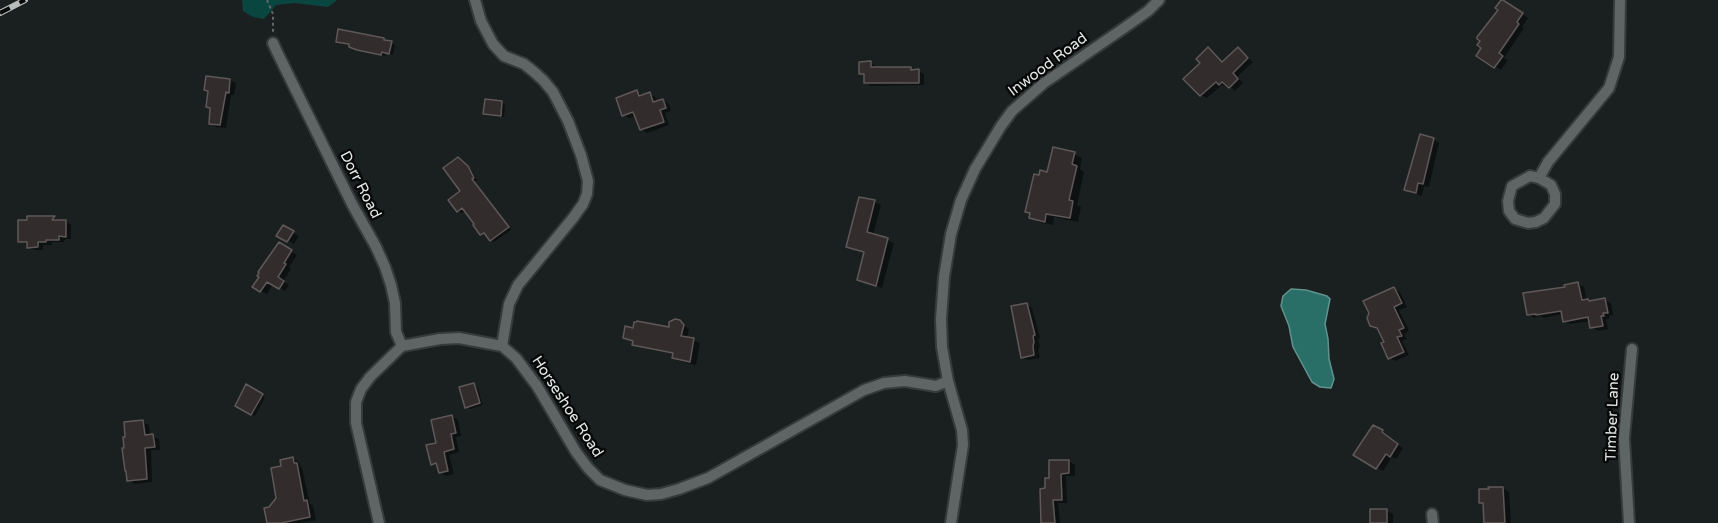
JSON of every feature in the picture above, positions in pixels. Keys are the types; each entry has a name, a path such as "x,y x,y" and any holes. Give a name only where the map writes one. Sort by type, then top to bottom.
{"street":[{"path":"379,523 356,423 356,402 361,389 402,346 459,338 502,345 509,304 518,285 573,218 586,194 588,181 581,155 568,121 553,92 524,64 508,59 498,50 481,21 475,0"},
{"name":"Inwood Road","path":"951,523 963,445 962,430 948,381 942,347 941,319 944,277 951,234 961,200 975,169 1000,126 1012,111 1044,83 1148,11 1159,0"},
{"path":"1539,178 1543,168 1609,88 1619,57 1620,0"},
{"name":"Dorr Road","path":"273,43 385,267 395,303 396,332 402,346"},
{"path":"1530,176 1539,178 1551,185 1555,194 1555,204 1549,213 1536,222 1528,223 1515,219 1509,211 1508,201 1512,186 1530,176"},
{"name":"Horseshoe Road","path":"502,345 516,358 537,386 588,468 600,480 625,490 647,495 679,489 708,478 864,390 884,383 905,381 936,386 948,381"},
{"name":"Timber Lane","path":"1629,523 1624,438 1632,349"}],"path":[{"path":"267,0 273,14 273,43"}],"green space":[{"path":"242,0 337,0 328,7 295,3 276,5 264,19 253,17 243,11"}],"water":[{"path":"1291,289 1306,290 1330,299 1325,324 1334,379 1331,388 1320,387 1312,382 1293,347 1289,326 1281,306 1283,296"}],"building":[{"path":"1501,0 1523,13 1517,22 1519,24 1499,53 1503,56 1494,68 1476,56 1481,48 1477,45 1480,41 1477,37 1498,10 1495,8"},
{"path":"338,29 392,41 389,54 382,52 381,55 357,50 349,47 349,44 336,42"},
{"path":"1208,47 1222,62 1238,47 1248,58 1233,73 1238,79 1229,88 1222,82 1219,85 1216,82 1200,96 1183,79 1200,63 1196,59"},
{"path":"871,61 871,67 919,69 919,83 864,83 864,74 859,74 859,62"},
{"path":"206,76 230,79 229,93 226,92 220,125 209,124 210,108 206,107 208,91 204,90"},
{"path":"637,90 639,96 650,92 653,102 663,99 666,108 660,110 664,122 640,130 633,112 622,116 616,98"},
{"path":"485,99 502,101 501,116 483,114"},
{"path":"1420,134 1434,138 1423,184 1418,183 1416,193 1404,190"},
{"path":"1053,147 1075,152 1072,164 1077,166 1069,200 1073,201 1070,218 1046,214 1045,222 1029,218 1030,213 1025,212 1034,174 1039,175 1040,170 1047,172"},
{"path":"458,157 468,166 474,178 472,179 509,227 490,241 484,233 480,235 462,208 457,212 448,200 460,191 443,168"},
{"path":"859,197 875,200 867,232 888,238 876,286 857,280 864,252 846,247"},
{"path":"27,216 55,216 52,220 66,220 66,237 59,236 59,240 38,242 38,247 27,248 27,242 18,242 18,220 27,220"},
{"path":"283,225 294,231 287,242 276,236"},
{"path":"279,242 292,250 278,277 284,281 279,289 267,282 260,292 252,287 259,277 258,272"},
{"path":"1578,282 1582,300 1605,298 1608,313 1603,313 1604,316 1601,316 1603,326 1590,328 1588,317 1563,322 1561,311 1527,315 1523,293 1565,287 1564,285"},
{"path":"1394,287 1402,303 1394,307 1404,328 1399,330 1402,336 1397,337 1404,352 1388,359 1381,343 1384,342 1377,328 1370,326 1367,318 1369,313 1363,301"},
{"path":"1027,303 1035,335 1033,336 1034,355 1021,358 1011,306"},
{"path":"675,319 680,320 684,325 681,336 694,338 690,362 672,358 673,353 632,345 633,341 623,338 625,326 633,328 634,322 669,327 669,322"},
{"path":"474,383 480,403 465,408 459,387"},
{"path":"246,384 263,394 251,415 235,406"},
{"path":"452,415 456,433 451,434 454,449 444,452 448,471 439,473 436,463 431,465 426,445 436,443 431,420"},
{"path":"143,420 145,435 153,434 155,447 145,448 147,479 127,481 122,448 124,448 123,437 125,437 124,422"},
{"path":"1373,425 1383,430 1382,432 1398,444 1390,457 1386,454 1376,469 1353,455"},
{"path":"293,457 294,463 297,463 304,501 307,500 310,517 281,523 267,523 264,508 269,507 276,498 271,468 281,466 280,460"},
{"path":"1049,460 1069,460 1069,473 1061,474 1062,500 1053,500 1055,523 1041,523 1040,489 1045,488 1045,478 1049,478"},
{"path":"1488,487 1503,487 1505,523 1484,523 1483,503 1479,503 1479,489 1489,489"},
{"path":"1370,509 1387,509 1387,523 1370,523"}],"railway":[{"path":"0,13 25,0"}]}
